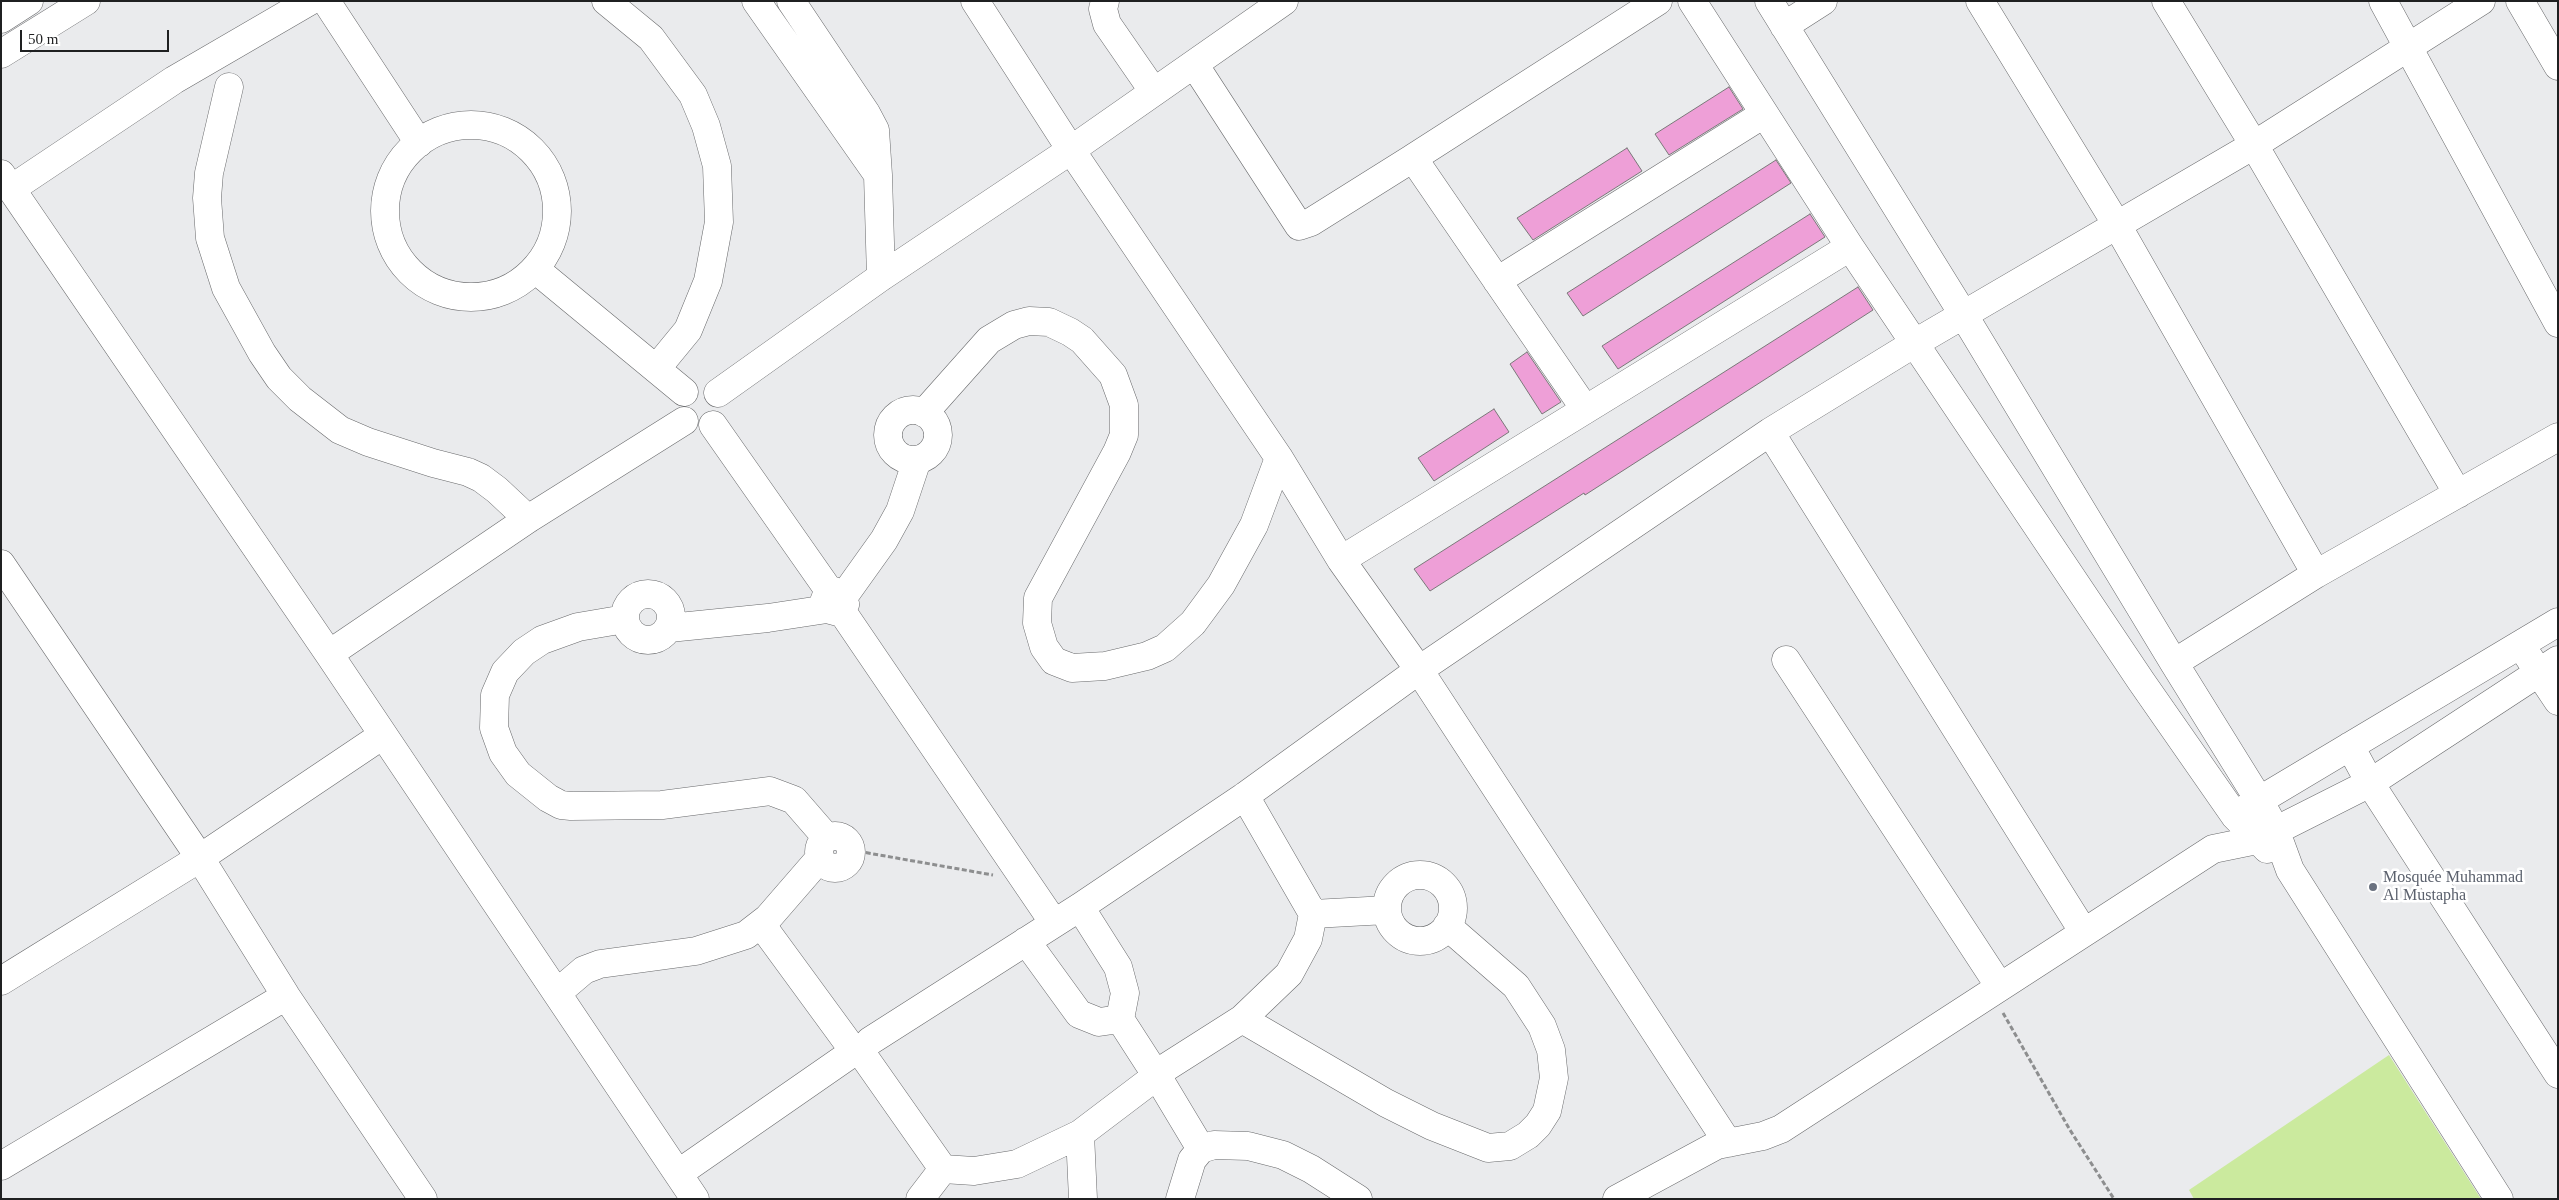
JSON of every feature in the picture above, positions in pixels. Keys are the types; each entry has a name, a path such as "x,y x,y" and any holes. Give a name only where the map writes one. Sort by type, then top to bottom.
{"street":[{"path":"1,19 29,1"},
{"path":"1,54 86,1"},
{"path":"310,1 6,181 329,654 695,1199"},
{"path":"326,1 419,143"},
{"path":"606,1 651,38 693,95 708,133 717,166 719,222 708,281 688,330 656,369"},
{"path":"791,1 866,113 875,130 881,277"},
{"path":"974,1 1071,150 1279,458 1341,560 1419,670 1728,1143"},
{"path":"1105,1 1102,9 1107,24 1154,92"},
{"path":"718,393 881,277 1071,150 1284,1"},
{"path":"1194,64 1299,226 1312,222 1658,1"},
{"path":"1692,1 1850,246 2235,816 2266,834"},
{"path":"1769,1 1963,314 2259,800 2266,834 2498,1199"},
{"path":"1784,26 1823,1"},
{"path":"1980,1 2117,224 2316,574"},
{"path":"2166,1 2254,145 2458,494"},
{"path":"2383,1 2558,323"},
{"path":"679,1173 859,1050 1080,907 1245,796 1419,670 1770,432 1963,314 2254,145 2481,1"},
{"path":"2520,1 2558,66"},
{"path":"760,3 878,175"},
{"path":"229,87 209,173 207,198 208,228 216,262 226,288 262,353 279,378 295,394 340,430 390,450 468,472 481,478 528,519"},
{"path":"1497,281 1764,114"},
{"path":"476,125 511,134 539,157 555,189 558,213 556,226 549,248 535,268 508,289 474,297 440,292 411,273 392,245 385,223 387,189 396,168 419,143 429,136 452,127 476,125"},
{"path":"1413,158 1585,409"},
{"path":"1341,560 1850,246"},
{"path":"535,268 684,392"},
{"path":"924,413 989,340 1014,325 1029,321 1049,322 1065,329 1082,340 1113,375 1124,405 1124,435 1117,452 1038,598 1037,623 1044,647 1054,661 1072,668 1104,666 1132,660 1164,648 1182,634 1206,608 1221,585 1254,525 1279,458"},
{"path":"701,384 711,386 718,393 722,401 723,410 719,419 712,425 697,428 684,421 679,412 678,401 691,386 701,384"},
{"path":"911,410 924,413 935,423 938,439 931,453 917,460 908,460 896,454 889,443 888,434 892,421 902,413 911,410"},
{"path":"329,654 528,519 684,421"},
{"path":"712,425 836,602 1054,923"},
{"path":"1770,432 2084,931"},
{"path":"2174,663 2316,574 2558,437"},
{"path":"669,628 768,618 836,602 884,540 900,511 917,460"},
{"path":"1,564 200,858 286,996 423,1199"},
{"path":"652,594 663,599 669,605 672,617 669,628 661,637 645,641 631,633 625,619 626,611 632,600 643,595 652,594"},
{"path":"625,619 578,627 542,640 524,652 505,672 495,695 494,728 503,753 518,774 548,798 571,806 662,805 770,791 794,800 823,848"},
{"path":"2213,849 2235,816 2259,800 2558,622"},
{"path":"2520,645 2548,666 2558,701"},
{"path":"1786,660 1996,990"},
{"path":"1617,1199 1702,1152 1728,1143 1764,1136 1782,1129 2084,931 2213,849 2266,834 2370,783 2548,666"},
{"path":"1,981 200,858 383,735"},
{"path":"2350,746 2370,783 2558,1074"},
{"path":"943,1169 974,1171 1017,1164 1080,1134 1155,1075 1242,1019 1289,974 1308,940 1314,914 1245,796"},
{"path":"557,993 584,970 591,967 631,958 713,947 746,935 762,924 834,836 842,838 848,843 851,850"},
{"path":"1414,875 1429,876 1443,883 1452,896 1453,912 1448,926 1439,935 1429,940 1411,939 1396,930 1390,921 1387,910 1390,894 1400,882 1414,875"},
{"path":"1080,907 1118,967 1123,979 1125,993 1120,1018 1201,1149"},
{"path":"1314,914 1387,910"},
{"path":"762,924 859,1050 943,1169"},
{"path":"1242,1019 1386,1103 1432,1126 1488,1148 1510,1146 1528,1135 1538,1125 1547,1111 1554,1078 1551,1050 1538,1018 1516,986 1448,926"},
{"path":"1026,941 1079,1014 1099,1022 1120,1018"},
{"path":"1,1166 286,996"},
{"path":"1080,1134 1082,1195"},
{"path":"1180,1199 1192,1160 1201,1149 1214,1145 1248,1146 1283,1155 1311,1169 1358,1199"},
{"path":"1048,1150 1082,1195"},
{"path":"920,1199 943,1169"}],"path":[{"path":"851,850 1027,882"},
{"path":"1996,990 2070,1130 2114,1199"}],"green space":[{"path":"2389,1055 2481,1199 2194,1199 2189,1190"}],"building":[{"path":"1729,87 1743,109 1669,155 1655,134"},
{"path":"1627,148 1642,171 1533,240 1517,218"},
{"path":"1776,160 1791,183 1583,316 1567,293"},
{"path":"1810,214 1825,237 1618,369 1602,346"},
{"path":"1858,287 1873,310 1585,495 1584,493 1430,591 1414,569"},
{"path":"1527,352 1561,402 1542,414 1510,364"},
{"path":"1494,409 1509,432 1434,481 1418,458"}],"place":[{"name":"Mosquée Muhammad Al Mustapha","path":"2373,887"}]}
